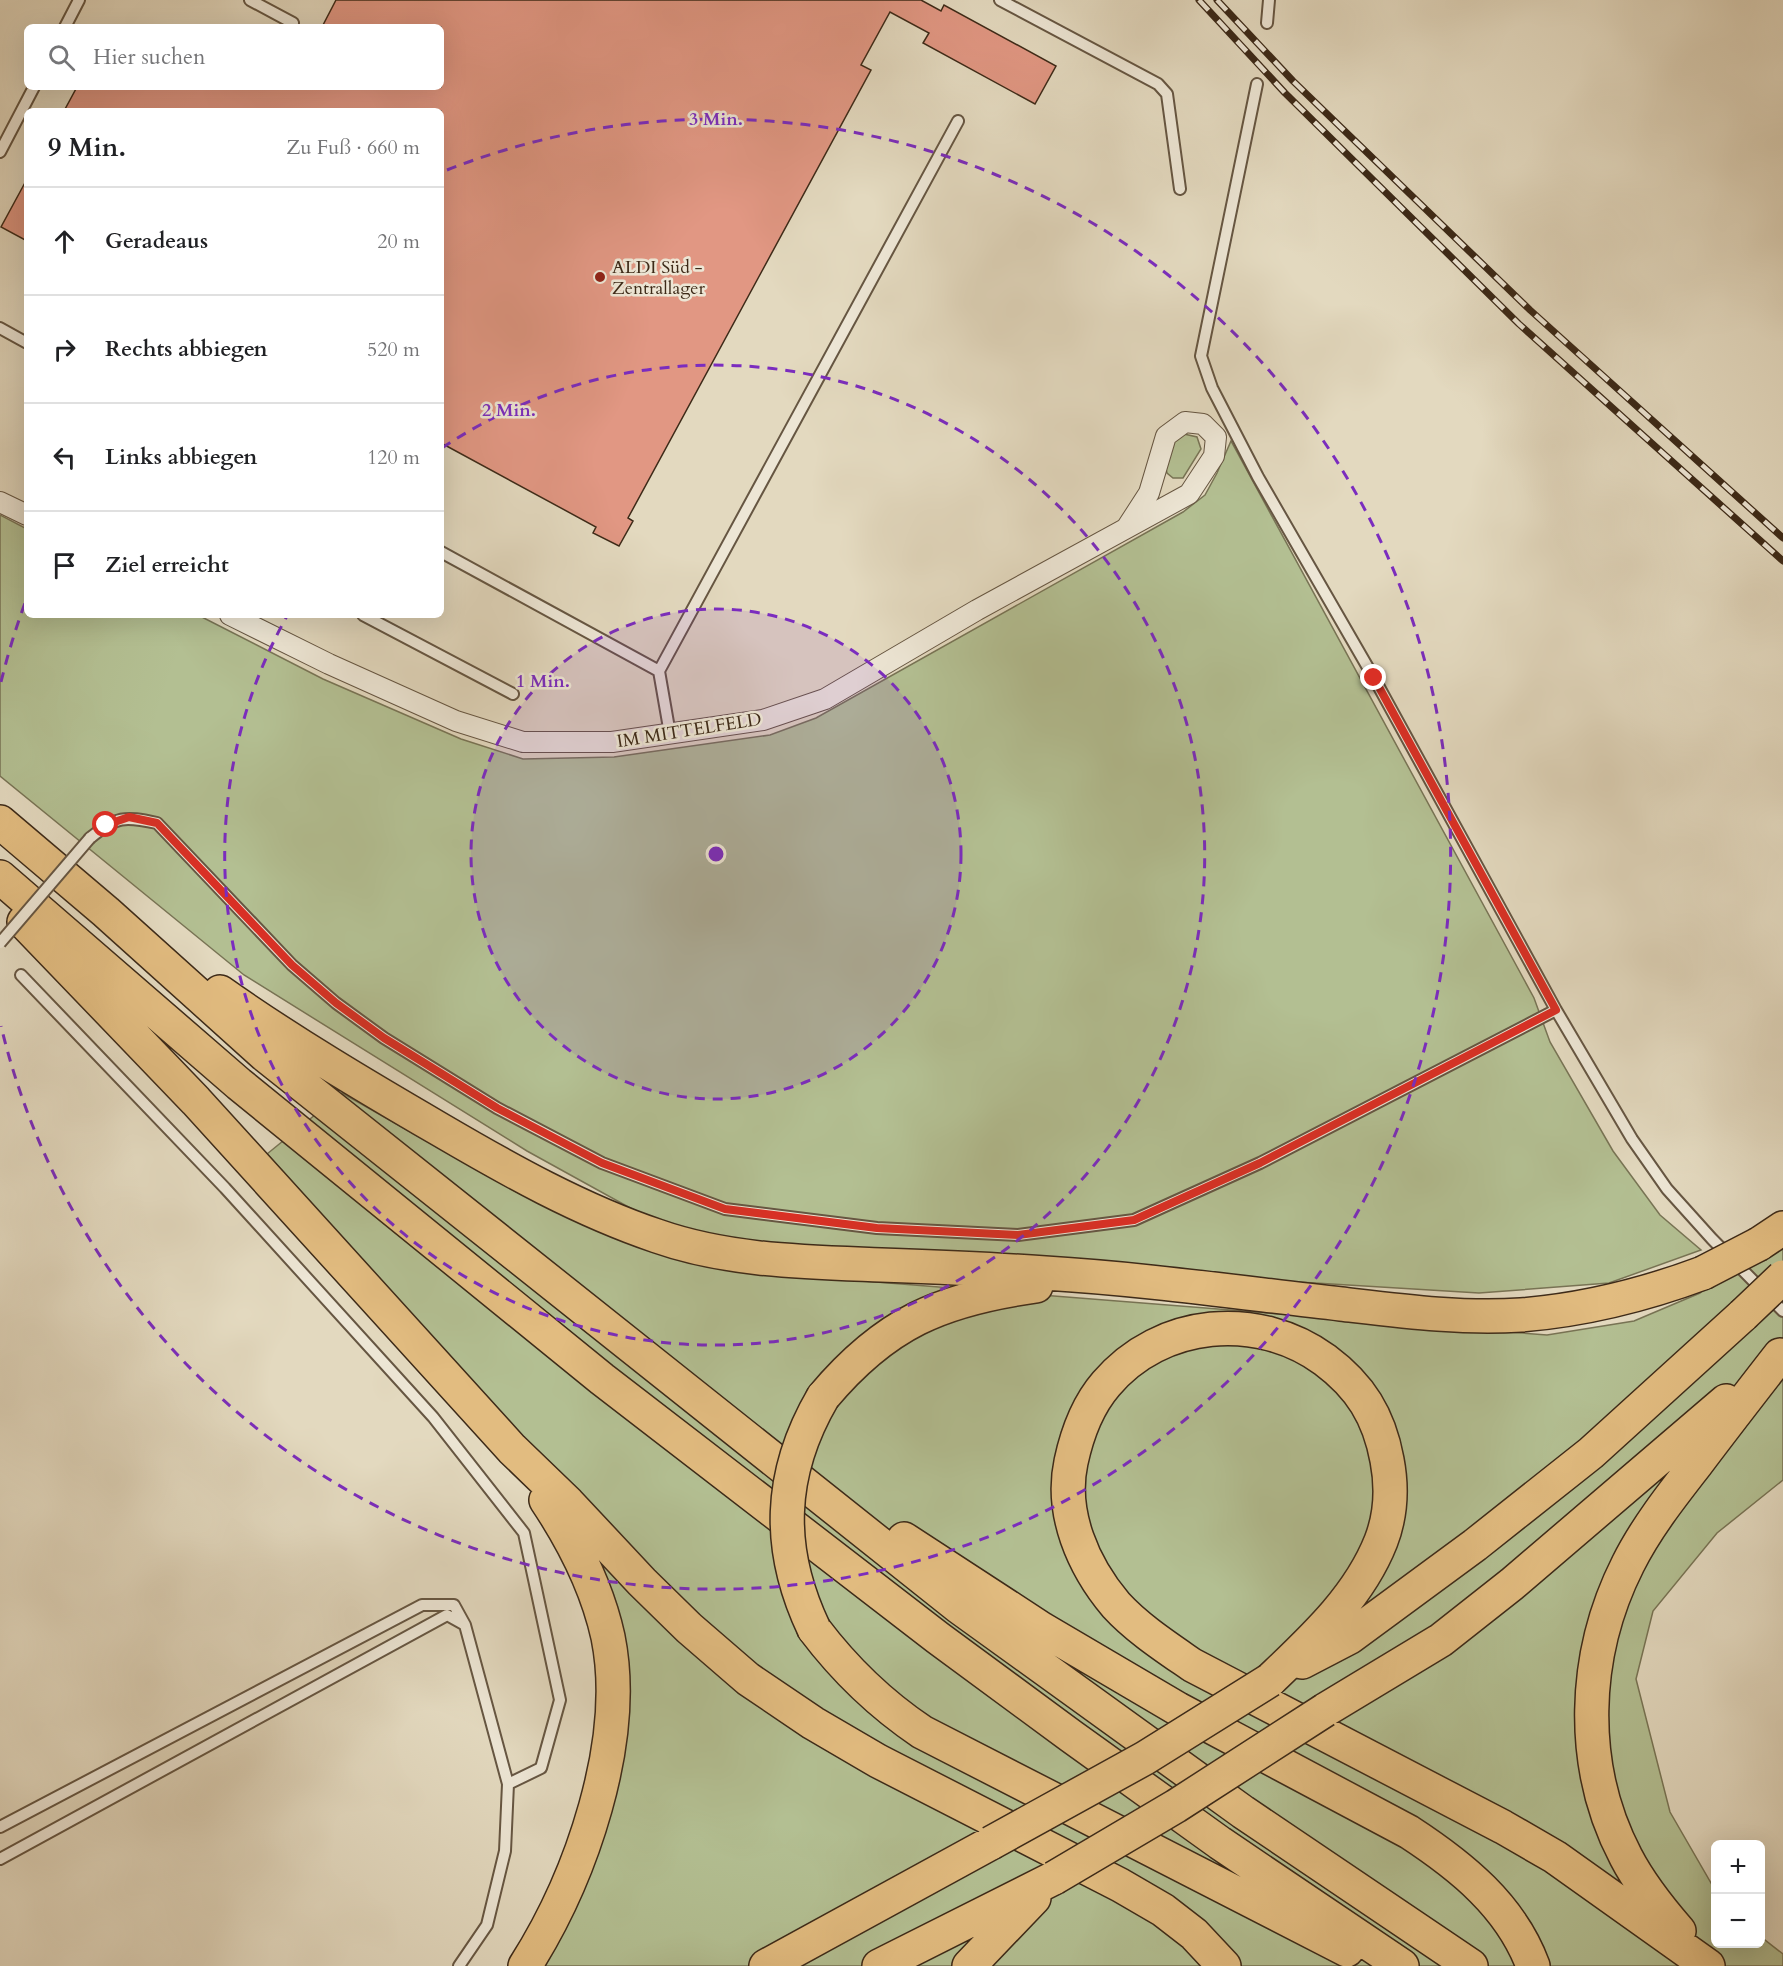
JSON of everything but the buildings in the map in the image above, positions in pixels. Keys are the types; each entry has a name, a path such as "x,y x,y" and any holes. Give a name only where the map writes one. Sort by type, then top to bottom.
{"highway":[{"path":"0,822 106,912 265,1055 959,1607 1243,1812 1471,1966"},
{"path":"0,878 239,1084 602,1380 938,1638 1080,1743 1220,1843 1402,1966"},
{"path":"0,896 196,1101 512,1449 568,1503 681,1621 748,1678 813,1723 878,1761 1120,1885 1163,1910 1194,1934 1224,1966"},
{"path":"106,912 312,1053 507,1169 590,1209 658,1236 706,1249 756,1257 825,1263 1050,1273 1444,1315 1482,1316 1519,1315 1594,1305 1649,1291 1703,1273 1771,1236"},
{"path":"766,1966 1145,1758 1270,1680 1350,1637 1475,1545 1591,1453 1783,1277"},
{"path":"1112,1279 1050,1284 960,1301 933,1311 882,1340 840,1377 823,1397 810,1418 798,1448 789,1487 786,1511 787,1536 793,1576 803,1607 814,1629 853,1677 876,1698 922,1732 1377,1966"},
{"path":"1270,1680 1341,1607 1369,1565 1382,1540 1389,1510 1390,1487 1383,1439 1370,1408 1346,1376 1311,1349 1272,1333 1237,1327 1196,1330 1160,1342 1130,1361 1106,1384 1089,1409 1076,1438 1068,1473 1068,1505 1077,1540 1094,1576 1118,1606 1155,1639 1192,1665 1503,1827 1555,1857 1708,1966"},
{"path":"879,1966 1054,1878 1176,1806 1324,1710 1441,1640 1622,1492 1781,1353"},
{"path":"1714,1966 1678,1930 1651,1897 1626,1858 1610,1822 1597,1779 1591,1732 1593,1686 1599,1648 1611,1604 1628,1564 1648,1528 1781,1353"},
{"path":"739,1432 1042,1629 1178,1709 1409,1832 1443,1855 1479,1885 1509,1920 1521,1939 1533,1966"},
{"path":"512,1449 554,1512 579,1556 597,1596 608,1638 613,1693 609,1740 596,1810 576,1868 543,1938 525,1966"},
{"path":"969,1966 1054,1878"}],"street":[{"name":"IM MITTELFELD","path":"236,618 328,664 456,721 523,742 612,742 763,720 825,699 977,610 1189,494 1214,456 1216,437 1203,424 1185,422 1166,436 1149,493 1127,527"},
{"path":"0,502 24,514"}],"lane":[{"path":"67,24 79,0"},
{"path":"250,0 293,23"},
{"path":"1000,0 1158,84 1167,94 1180,189"},
{"path":"1267,23 1269,0"},
{"path":"1257,84 1202,356 1212,388 1258,477 1374,678 1556,1010 1632,1139 1667,1189 1712,1239 1783,1311"},
{"path":"0,152 32,90"},
{"path":"670,735 659,671 958,121"},
{"path":"0,328 24,341"},
{"path":"444,554 659,671"},
{"path":"369,618 513,694"},
{"path":"0,943 90,838 106,825 129,817 157,823 292,965 336,1003 384,1038 497,1108 602,1163 725,1209 854,1225 1018,1235 1134,1220 1260,1163 1556,1010"},
{"path":"21,975 225,1188 425,1408 524,1533 560,1700 541,1768 508,1784"},
{"path":"0,1827 422,1605 454,1605 465,1624 508,1784 505,1851 487,1925 459,1966"},
{"path":"0,1859 447,1615 465,1624"}],"green space":[{"path":"1184,434 1197,437 1201,449 1183,478 1173,478 1166,469 1174,441"},
{"path":"1231,441 1534,998 1550,1042 1613,1151 1660,1215 1701,1250 1609,1283 1479,1293 1051,1267 744,1242 661,1225 527,1151 244,975 0,776 0,515 24,527 24,618 204,618 323,679 461,739 523,759 614,757 770,735 816,718 1183,512 1205,495"},
{"path":"342,1093 520,1194 642,1246 749,1272 1547,1335 1634,1321 1700,1293 1783,1211 1783,1480 1717,1533 1653,1611 1636,1679 1670,1812 1711,1883 1711,1948 1765,1948 1765,1940 1783,1954 1783,1966 539,1966 572,1905 614,1607 454,1374 397,1298 267,1154"}],"railway":[{"path":"1199,0 1285,93 1519,324 1783,561"},
{"path":"1217,0 1293,81 1530,310 1783,538"}],"place":[{"name":"ALDI Süd - Zentrallager","path":"600,277"}],"route":[{"path":"106,825 129,817 157,823 292,965 336,1003 384,1038 497,1108 602,1163 725,1209 877,1228 1018,1235 1134,1220 1260,1163 1556,1010 1374,678"}]}
